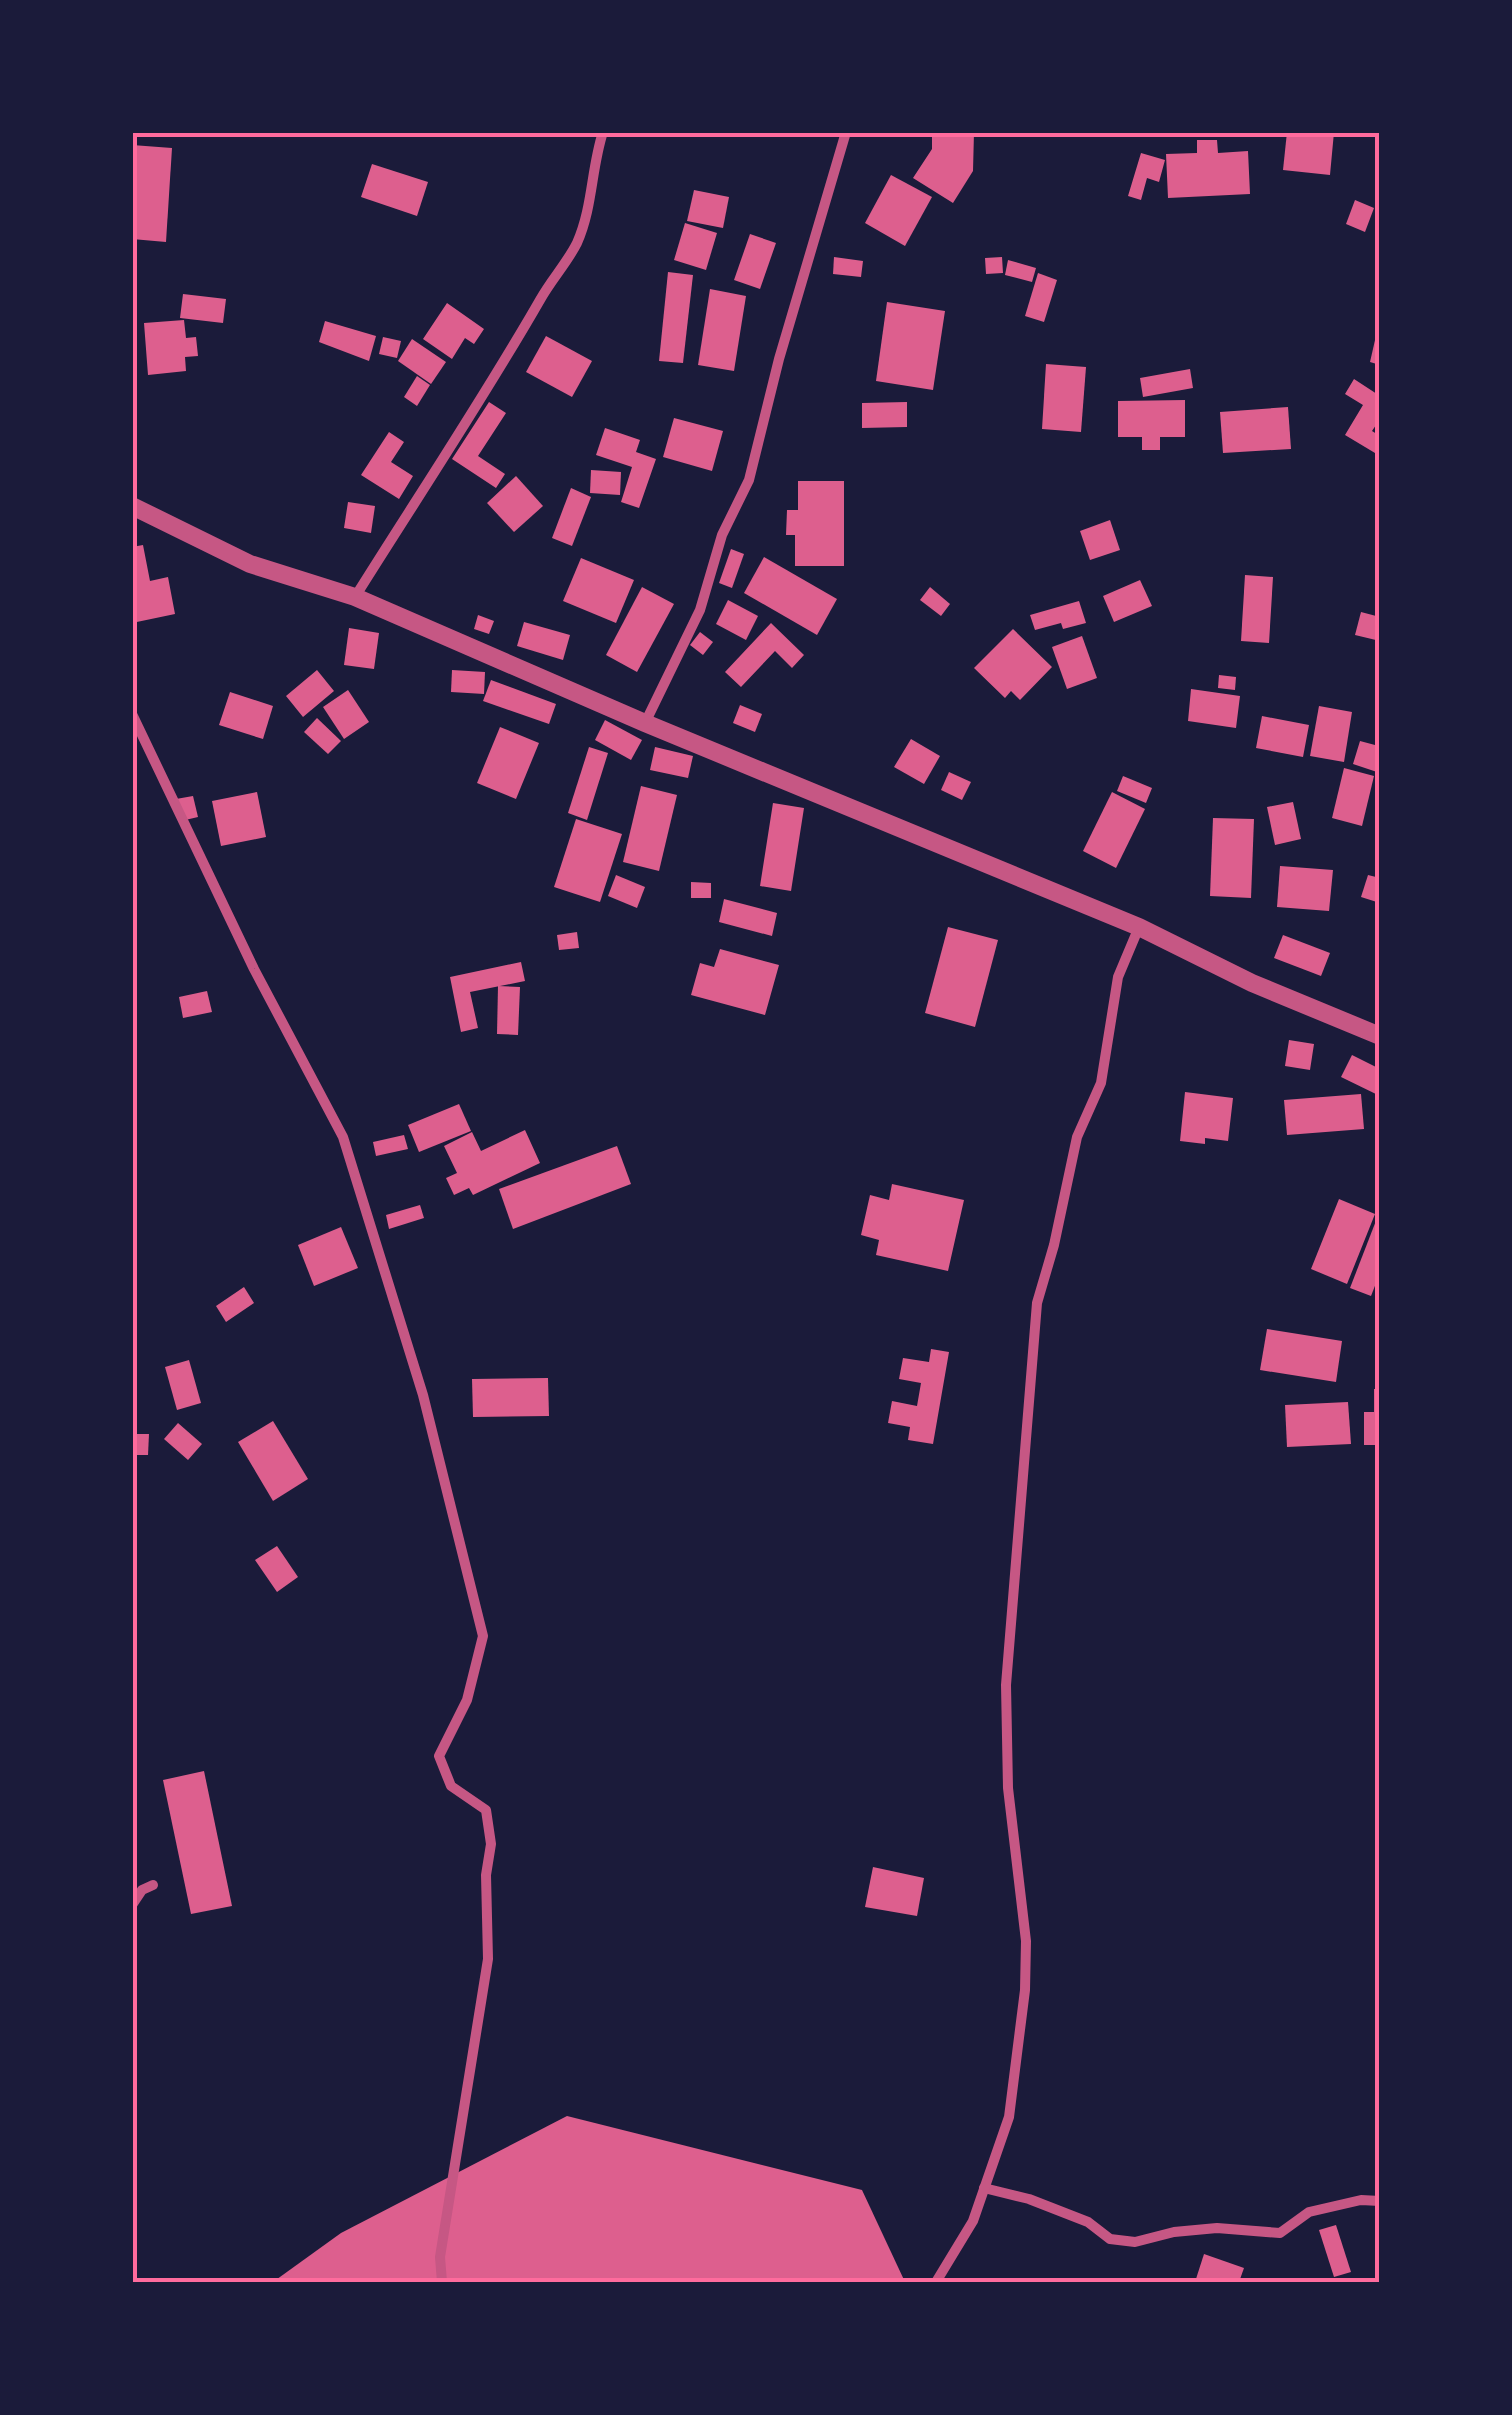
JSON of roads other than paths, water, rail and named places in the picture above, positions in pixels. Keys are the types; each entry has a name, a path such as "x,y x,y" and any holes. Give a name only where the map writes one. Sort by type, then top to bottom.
{"street":[{"path":"355,597 519,338 554,274 573,250 591,200 590,186 603,132"},
{"path":"645,723 700,610 722,535 750,480 779,359 846,132"},
{"path":"132,506 250,564 355,597 645,723 1138,927 1252,983 1380,1036"},
{"path":"132,714 254,969 342,1136 422,1395 483,1636 467,1700 439,1756 450,1786 486,1810 491,1844 486,1875 488,1960 440,2257 442,2282"},
{"path":"936,2282 972,2221 1009,2117 1025,1990 1026,1941 1008,1788 1006,1685 1037,1303 1054,1245 1076,1136 1102,1084 1118,977 1138,927"},
{"path":"132,1905 142,1890 153,1885"},
{"path":"984,2188 1028,2199 1088,2222 1110,2238 1135,2242 1174,2232 1217,2228 1280,2232 1310,2212 1361,2200 1380,2201"}]}
